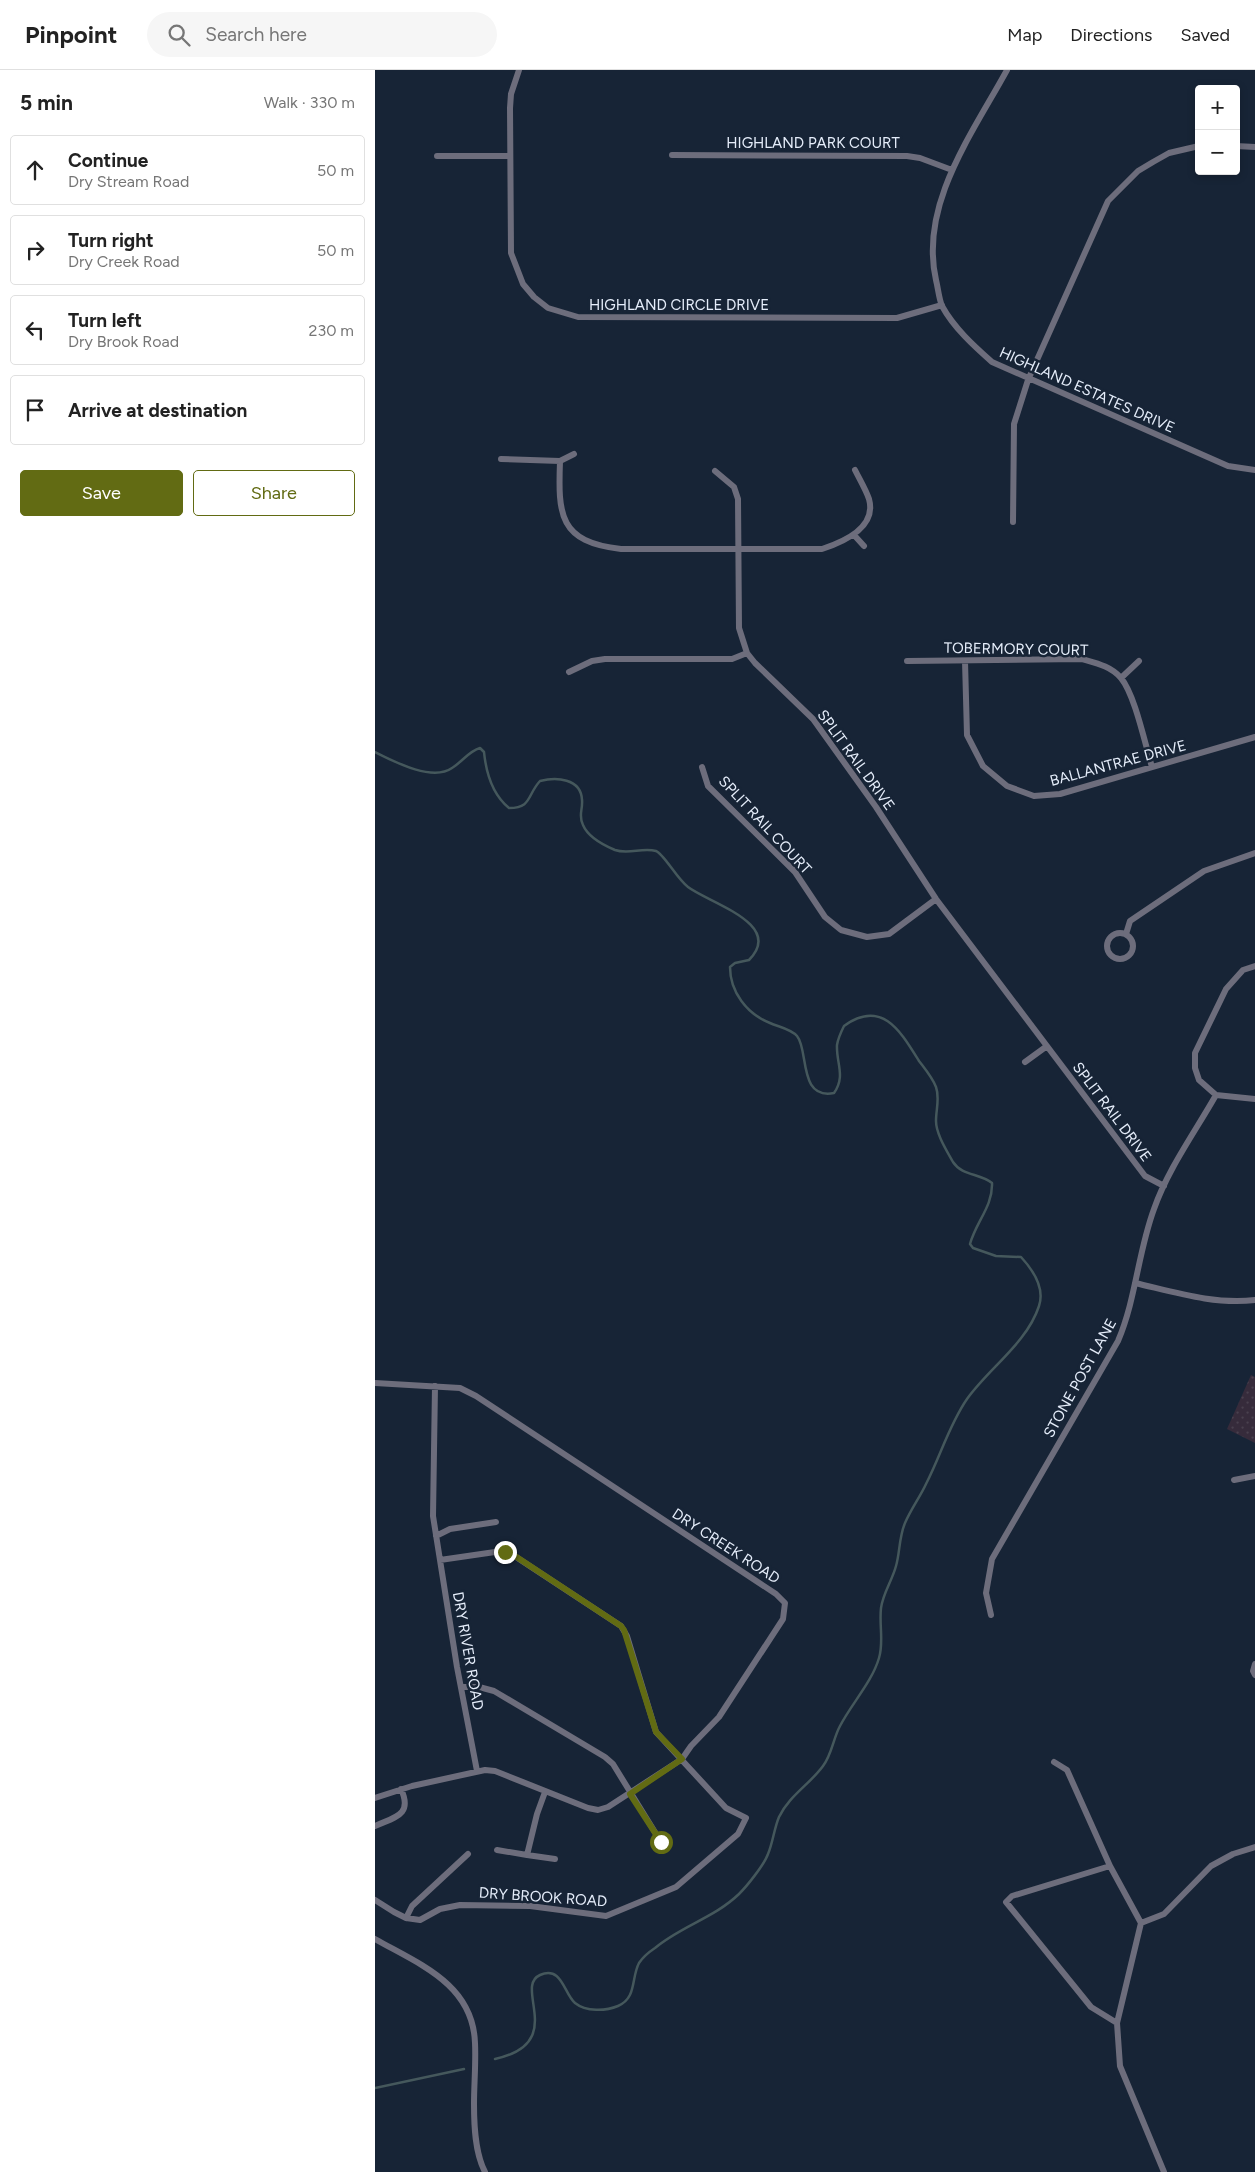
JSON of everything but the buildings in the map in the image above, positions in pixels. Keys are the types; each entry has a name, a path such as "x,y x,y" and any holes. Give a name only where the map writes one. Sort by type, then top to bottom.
{"street":[{"name":"HIGHLAND CIRCLE DRIVE","path":"519,70 511,94 511,253 523,284 534,297 548,308 578,317 897,318 942,305"},
{"name":"HIGHLAND ESTATES DRIVE","path":"1007,70 952,170 935,219 932,261 942,305 966,339 992,362 1028,380 1228,466 1255,470"},
{"path":"1240,146 1255,146"},
{"path":"1013,522 1014,424 1028,380 1108,201 1139,172 1153,162 1169,153 1195,147"},
{"name":"HIGHLAND PARK COURT","path":"672,155 907,156 920,158 952,170"},
{"path":"437,156 510,156"},
{"path":"501,459 560,461 574,454"},
{"path":"560,461 558,503 564,521 579,536 599,547 621,549 822,550 847,541 854,535 869,514 869,501 855,470"},
{"name":"SPLIT RAIL DRIVE","path":"715,471 734,487 739,499 739,628 747,653 755,664 813,719 876,807 935,899 1145,1176 1164,1186"},
{"path":"854,535 864,546"},
{"path":"569,672 592,661 605,659 732,659 747,653"},
{"name":"TOBERMORY COURT","path":"907,662 1082,660 1102,664 1121,678 1129,692 1152,767"},
{"name":"BALLANTRAE DRIVE","path":"965,661 967,735 983,766 1007,786 1033,796 1060,794 1255,737"},
{"path":"1121,678 1139,662"},
{"name":"SPLIT RAIL COURT","path":"703,767 709,786 795,872 825,917 841,930 867,937 889,934 935,899"},
{"path":"1126,934 1130,921 1204,871 1255,853"},
{"path":"1118,933 1126,934 1132,941 1132,950 1127,957 1114,958 1107,948 1108,940 1118,933"},
{"path":"1255,966 1243,970 1226,989 1195,1053 1195,1068 1199,1080 1216,1095 1255,1098"},
{"path":"1025,1062 1047,1046"},
{"name":"STONE POST LANE","path":"991,1615 986,1593 992,1559 1118,1341 1126,1321 1153,1209 1216,1095"},
{"path":"1135,1283 1202,1299 1243,1302 1255,1300"},
{"name":"DRY CREEK ROAD","path":"375,1383 460,1388 476,1396 781,1598 785,1603 783,1620 719,1717 691,1746 682,1759 608,1807 598,1810 588,1808 495,1772 477,1771 401,1789 375,1798"},
{"name":"DRY RIVER ROAD","path":"435,1386 432,1500 436,1536 461,1687 477,1771"},
{"path":"1234,1480 1255,1476"},
{"path":"436,1536 450,1529 497,1522"},
{"name":"DRY BROOK ROAD","path":"406,1918 420,1920 440,1909 460,1905 530,1906 606,1916 676,1887 738,1834 746,1818 726,1808 656,1732 627,1636 621,1626 510,1553 495,1552 440,1560"},
{"path":"1255,1664 1253,1671 1255,1675"},
{"path":"461,1687 479,1687 494,1691 605,1757 617,1771 661,1842"},
{"path":"1054,1762 1067,1770 1110,1866 1141,1923 1117,2022 1120,2066 1164,2172"},
{"path":"375,1826 400,1815 404,1810 406,1804 401,1789"},
{"path":"527,1855 537,1814 545,1792"},
{"path":"1141,1923 1164,1914 1211,1866 1233,1854 1255,1847"},
{"path":"497,1850 555,1859"},
{"path":"375,1900 406,1918 412,1906 467,1854"},
{"path":"1110,1866 1012,1896 1006,1902 1091,2007 1117,2022"},
{"path":"375,1939 447,1981 468,2010 475,2042 474,2119 481,2164 485,2172"}],"shaded area":[{"path":"1251,1375 1255,1377 1255,1443 1227,1429"}],"waterway":[{"path":"375,752 413,769 434,773 444,772 452,768 480,748 484,752 489,775 495,790 503,803 509,808 522,806 540,781 560,779 572,783 581,793 582,822 592,837 615,850 656,851 688,887 740,916 751,925 758,936 758,947 749,960 735,963 730,967 733,985 741,1001 754,1014 797,1036 801,1043 806,1072 815,1089 823,1093 834,1093 838,1087 840,1075 837,1045 844,1026 857,1018 869,1016 880,1017 889,1022 905,1039 936,1087 938,1095 936,1126 953,1162 961,1170 982,1177 992,1183 990,1199 970,1244 973,1248 996,1256 1021,1257 1034,1273 1040,1293 1039,1306 1026,1332 967,1399 955,1419 924,1489 903,1528 896,1566 882,1603 881,1646 876,1667 840,1726 826,1761 783,1810 777,1822 766,1859 751,1881 729,1902 665,1940 644,1957 639,1963 631,1993 618,2006 602,2010 585,2008 571,1999 558,1977 547,1973 540,1975 533,1981 532,1991 535,2016 534,2029 529,2041 517,2051 495,2059"},
{"path":"375,2088 464,2069"}],"route":[{"path":"505,1552 515,1556 621,1626 624,1630 656,1732 682,1759 630,1794 661,1842"}]}
